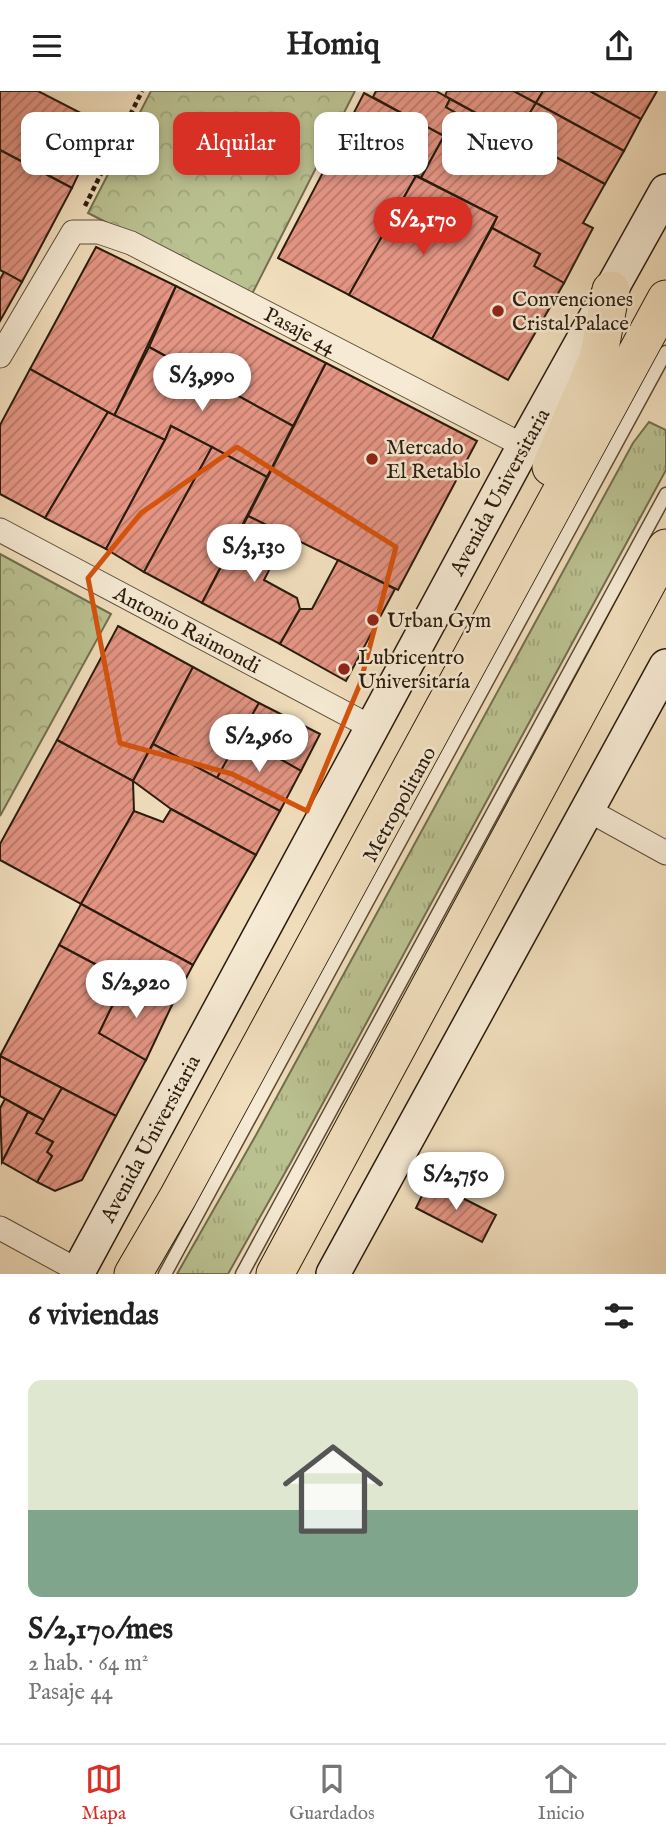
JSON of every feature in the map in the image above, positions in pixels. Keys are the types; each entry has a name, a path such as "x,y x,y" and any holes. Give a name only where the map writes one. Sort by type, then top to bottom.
{"main road":[{"path":"534,543 541,492 597,359 611,290"},
{"path":"133,1274 666,299"},
{"path":"275,1274 666,548"}],"street":[{"name":"Avenida Universitaria","path":"78,1272 524,446 666,191"},
{"path":"0,356 73,232"},
{"name":"Pasaje 44","path":"73,232 99,232 131,243 524,446"},
{"name":"Antonio Raimondi","path":"0,530 373,728"},
{"path":"333,1274 666,666"},
{"path":"588,810 666,853"},
{"path":"0,1228 78,1272"}],"lane":[{"name":"Metropolitano","path":"165,1274 666,352"},
{"path":"242,1274 666,493"}],"path":[{"path":"73,232 142,91"}],"highlighted area":[{"path":"237,447 396,547 360,684 307,811 232,774 120,743 88,578 141,513"}],"green space":[{"path":"151,91 355,91 344,112 314,112 314,172 251,296 88,213 108,175 159,175 159,112 140,112"},
{"path":"649,422 666,430 666,470 291,1162 228,1274 177,1274 256,1135 633,443"},
{"path":"0,554 111,614 0,816"}],"building":[{"path":"0,91 38,91 79,112 21,112 21,161 0,150"},
{"path":"376,91 436,91 450,99 446,107 455,112 442,112 442,135 428,128 428,112 400,112 373,97"},
{"path":"447,91 514,91 536,103 530,112 474,112 445,96"},
{"path":"514,91 543,91 536,103"},
{"path":"543,91 590,91 641,119 624,151 557,114 557,112 536,103"},
{"path":"590,91 657,91 641,119"},
{"path":"364,93 399,112 354,112"},
{"path":"450,99 474,112 455,112 446,107"},
{"path":"536,103 552,112 530,112"},
{"path":"557,114 624,151 605,184 557,158"},
{"path":"428,127 442,135 428,165"},
{"path":"442,140 442,175 557,175 557,158 605,184 583,223 593,228 564,283 534,266 540,254 492,228 497,217 421,178 423,175 428,175 428,165"},
{"path":"0,150 21,161 21,175 47,175 72,188 22,282 0,270"},
{"path":"47,175 78,175 72,188"},
{"path":"322,175 416,176 349,295 278,258"},
{"path":"416,176 497,217 432,339 349,295"},
{"name":"Convenciones Cristal Palace","path":"492,228 540,254 534,266 564,283 508,380 432,339"},
{"path":"96,247 176,286 114,416 30,369"},
{"path":"4,272 22,282 0,321 0,279"},
{"path":"176,286 326,363 293,426 149,347"},
{"path":"149,347 293,426 267,477 171,426 165,440 114,416"},
{"name":"Mercado El Retablo","path":"326,363 477,441 398,590 248,516"},
{"path":"30,369 108,412 45,518 0,494 0,425"},
{"path":"108,412 165,440 106,549 45,518"},
{"path":"171,426 212,447 144,572 106,549"},
{"path":"212,447 267,477 202,603 144,572"},
{"path":"248,516 287,535 264,580 297,598 300,609 280,644 202,603"},
{"path":"338,560 395,589 346,681 280,644 300,609 312,609"},
{"path":"118,626 193,667 133,781 57,740"},
{"path":"193,667 259,703 217,778 153,744"},
{"path":"259,703 320,734 301,771 240,736"},
{"path":"240,736 301,771 280,811 217,778"},
{"path":"57,740 133,781 134,811 81,904 0,860 0,844"},
{"path":"153,744 280,811 256,855 171,809 133,781"},
{"path":"171,809 256,855 193,965 81,904 134,811 163,822"},
{"path":"81,904 193,965 172,1005 59,945"},
{"path":"59,945 125,980 99,1033 146,1060 116,1116 0,1056"},
{"path":"125,980 172,1005 146,1060 99,1033"},
{"path":"0,1056 62,1088 44,1120 0,1096"},
{"path":"62,1088 116,1116 82,1180 55,1191 37,1182 52,1156 47,1152 53,1142 36,1133"},
{"path":"5,1099 28,1112 2,1162 0,1108"},
{"path":"28,1112 44,1120 36,1133 53,1142 47,1152 52,1156 37,1182 2,1162"},
{"path":"429,1181 496,1215 482,1242 416,1208"}],"place":[{"name":"Convenciones Cristal Palace","path":"498,311"},
{"name":"Mercado El Retablo","path":"372,459"},
{"name":"Urban Gym","path":"373,620"},
{"name":"Lubricentro Universitaría","path":"344,669"}]}
